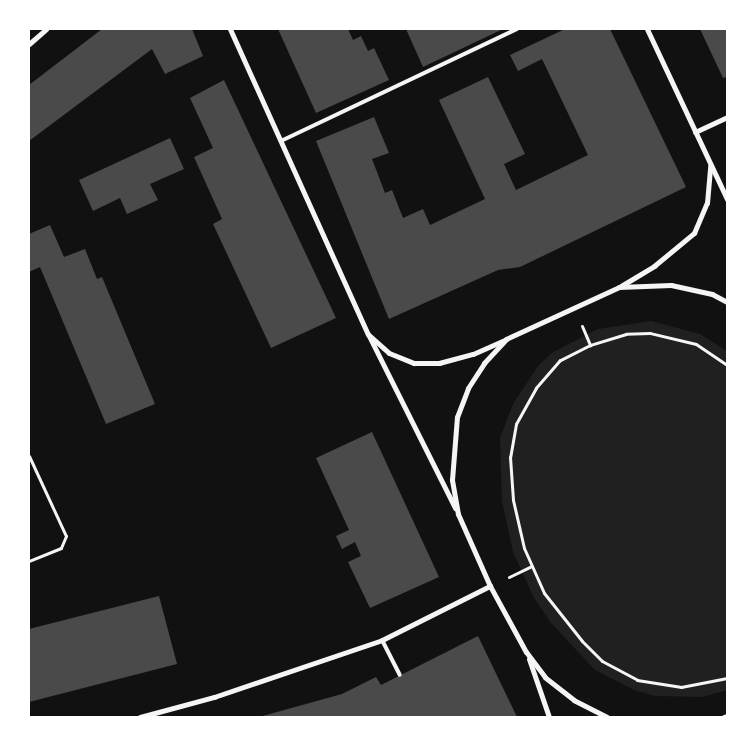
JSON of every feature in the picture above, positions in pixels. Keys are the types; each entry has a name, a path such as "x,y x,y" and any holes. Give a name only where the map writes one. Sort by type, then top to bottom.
{"street":[{"path":"29,44 46,29"},
{"path":"230,29 283,140 368,334 458,514 490,586 526,652 545,678 574,700 607,717"},
{"path":"647,29 727,199"},
{"path":"695,132 727,117"},
{"path":"368,334 389,353 414,363 439,363 473,354 618,287 654,266 694,234 707,203 710,164"},
{"path":"618,287 671,285 712,294 727,302"},
{"path":"458,514 452,480 457,417 474,380 506,339"},
{"path":"140,717 214,697 382,640 490,586"},
{"path":"526,652 549,717"}],"lane":[{"path":"283,140 517,29"},
{"path":"382,640 400,674"}],"path":[{"path":"727,366 696,344 650,333 626,334 590,345 560,360 536,388 516,424 510,457 513,500 524,548 544,593 582,641 602,661 637,680 681,687 727,678"},
{"path":"29,456 66,536 61,548 29,561"}],"shaded area":[{"path":"651,321 700,334 727,351 727,690 702,697 655,696 634,690 595,670 551,623 534,598 513,552 502,501 500,438 513,404 538,366 553,352 598,329"}],"building":[{"path":"102,29 192,29 203,56 165,74 152,49 29,141 29,85"},
{"path":"278,29 348,29 353,40 361,36 368,51 374,48 389,80 316,113"},
{"path":"406,29 503,29 423,67"},
{"path":"565,29 610,29 686,187 520,267 498,270 389,319 316,141 374,117 389,153 372,159 385,193 392,190 403,218 423,209 430,225 485,199 439,100 488,77 525,154 504,164 516,190 588,155 542,59 518,71 510,55"},
{"path":"700,29 727,29 727,77 723,78"},
{"path":"224,80 336,318 271,348 213,224 222,219 194,157 213,148 190,98"},
{"path":"170,138 184,169 150,184 158,200 127,214 120,198 93,211 79,180"},
{"path":"50,225 64,257 85,249 97,279 102,277 155,404 106,424 40,267 29,272 29,234"},
{"path":"372,432 439,577 370,608 348,562 361,556 355,542 342,549 336,536 349,530 316,458"},
{"path":"159,596 177,664 29,702 29,629"},
{"path":"478,636 517,717 259,717 342,694 376,677 381,685"}]}
